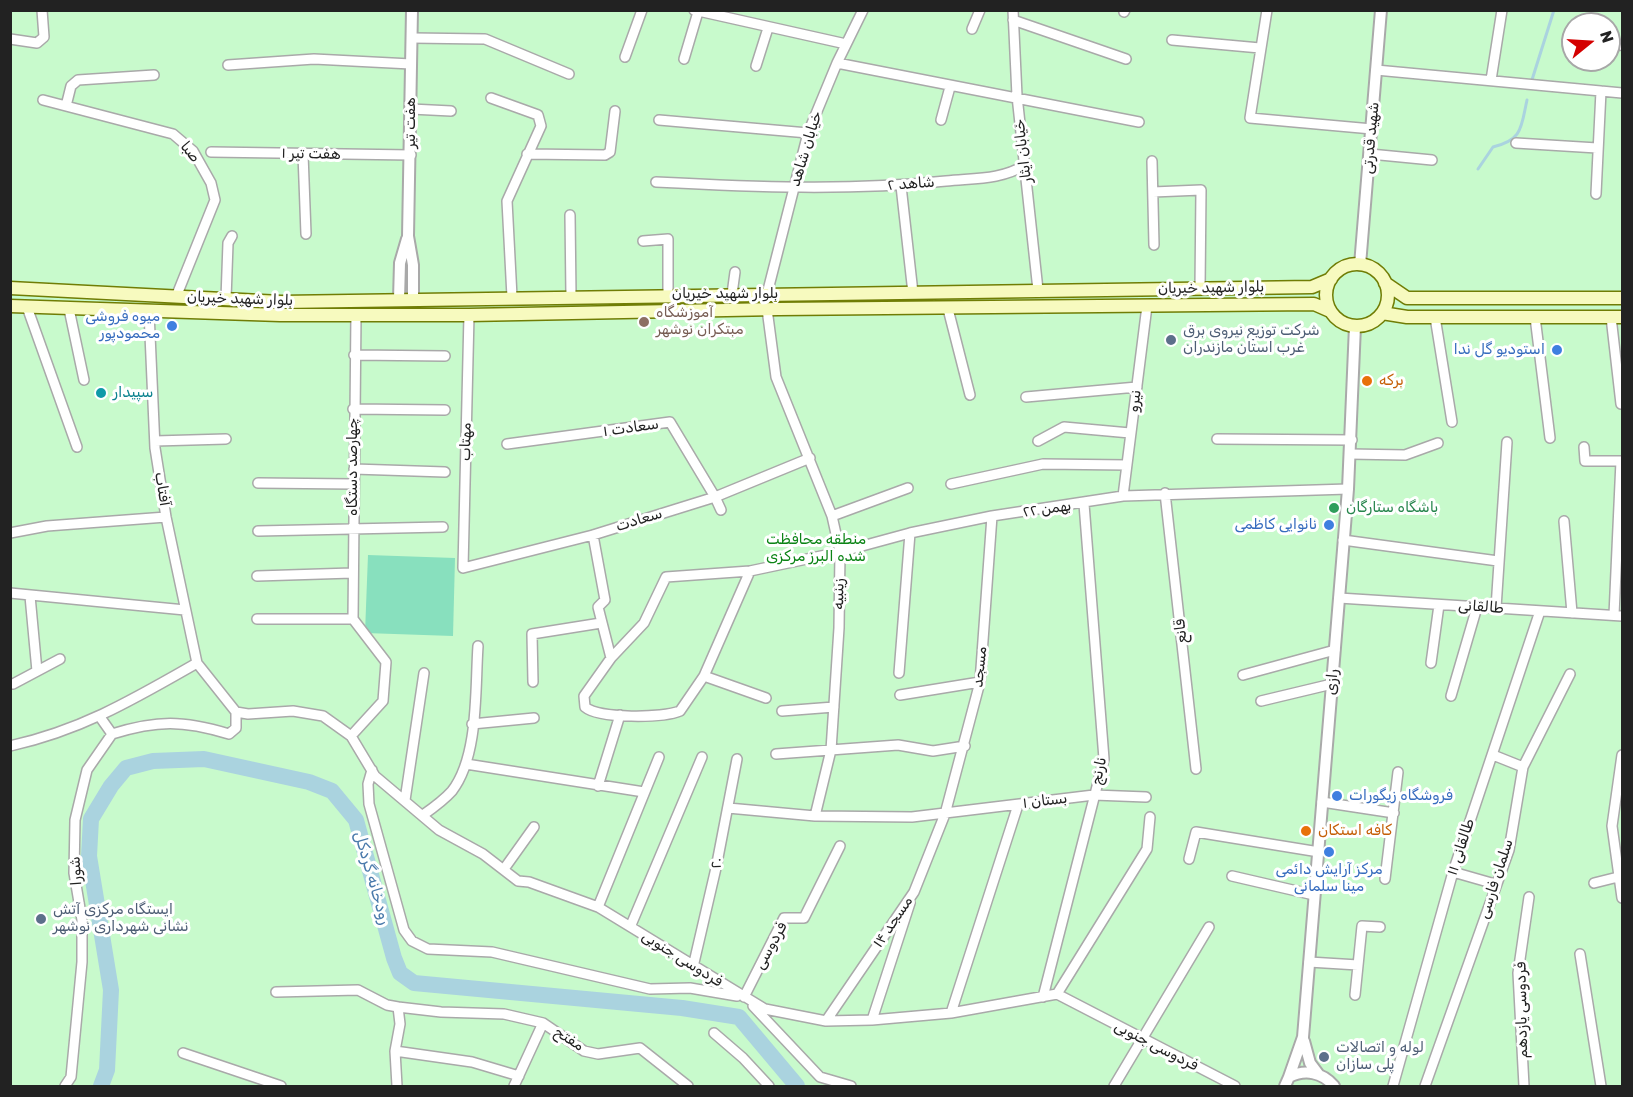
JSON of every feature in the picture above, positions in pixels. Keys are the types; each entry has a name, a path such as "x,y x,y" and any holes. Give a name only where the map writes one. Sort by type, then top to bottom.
{"main road":[{"path":"1385,284 1387,299 1382,313 1375,321 1355,326 1337,319 1330,311 1326,295 1331,279 1347,266 1360,265 1375,271 1385,284 1407,298 1623,298"},
{"name":"بلوار شهید خیریان","path":"10,288 281,302 668,294 1312,287 1331,279"},
{"path":"767,294 767,309"},
{"path":"399,299 400,315"},
{"path":"413,300 413,315"},
{"name":"بلوار شهید خیریان","path":"10,306 149,312 400,315 1314,304 1330,311"},
{"path":"1382,313 1435,317 1617,317"}],"street":[{"path":"10,39 37,43 44,37 42,10"},
{"name":"هفت تیر","path":"412,10 408,236 413,265 413,300"},
{"path":"626,57 642,10"},
{"name":"خیابان شاهد","path":"767,294 808,133 837,63 863,10"},
{"path":"972,29 980,10"},
{"path":"1268,10 1250,118 1372,129"},
{"name":"شهید قدرتی","path":"1360,265 1381,10"},
{"path":"1491,80 1502,10"},
{"path":"684,59 696,11 846,44"},
{"path":"1013,15 1126,58"},
{"name":"خیابان ایثار","path":"1013,15 1017,96 1038,290"},
{"path":"756,66 768,28"},
{"path":"412,38 485,39 569,74"},
{"path":"1172,40 1260,48"},
{"path":"228,65 314,59 411,64"},
{"path":"837,63 950,87 1017,96 1139,122"},
{"path":"1376,70 1623,93"},
{"path":"66,106 71,86 78,80 154,75"},
{"path":"941,120 950,87"},
{"path":"1596,194 1601,91"},
{"path":"491,98 537,115 541,120 541,126 507,201 512,297"},
{"name":"صبا","path":"43,100 173,134 193,151 211,183 215,200 176,297"},
{"path":"411,109 451,111"},
{"path":"527,154 605,155 610,152 615,111"},
{"path":"659,120 808,133"},
{"path":"1516,143 1598,148"},
{"name":"هفت تیر ۱","path":"211,152 411,155"},
{"path":"303,154 306,234"},
{"path":"1370,154 1432,160"},
{"path":"1152,161 1154,245"},
{"name":"شاهد ۲","path":"656,182 793,189 901,186 1009,175 1025,165"},
{"path":"901,186 913,293"},
{"path":"1153,192 1201,190 1200,288"},
{"path":"570,215 571,296"},
{"path":"226,299 228,243 232,236"},
{"name":"هفت تیر","path":"399,299 400,263 408,236"},
{"path":"643,241 668,239 668,294"},
{"path":"732,294 735,272"},
{"name":"نیرو","path":"1123,496 1147,306"},
{"path":"27,307 77,447"},
{"path":"69,309 84,380"},
{"name":"زینبیه","path":"767,309 776,377 832,516 840,552 831,750 815,816"},
{"path":"948,309 970,395"},
{"name":"آفتاب","path":"149,312 155,441 166,517 196,663"},
{"name":"چهارصد دستگاه","path":"353,619 353,409 356,314"},
{"name":"مهتاب","path":"463,568 469,315"},
{"path":"1435,317 1452,422"},
{"path":"1535,317 1550,438"},
{"path":"1617,317 1621,404"},
{"name":"رازی","path":"1303,1037 1352,440 1355,326"},
{"path":"354,355 445,356"},
{"path":"1026,397 1137,387"},
{"path":"353,409 445,410"},
{"name":"سعادت ۱","path":"507,444 670,422 715,497"},
{"path":"1038,441 1064,428 1130,433"},
{"path":"155,441 226,439"},
{"path":"1217,439 1352,440"},
{"path":"1496,608 1507,442"},
{"path":"1350,454 1405,455 1438,443"},
{"path":"1584,447 1585,461 1621,461 1618,616"},
{"name":"سعادت","path":"463,568 593,534 715,497 810,458"},
{"path":"951,484 1043,464 1127,465"},
{"path":"354,469 445,472"},
{"path":"258,483 353,484"},
{"path":"832,516 908,488"},
{"name":"۲۲ بهمن","path":"750,571 704,676 680,711 665,715 620,715 588,710 583,701 584,696 611,658 644,623 666,577 750,571 840,552 910,532 992,516 1084,504 1123,496 1348,489"},
{"name":"قانع","path":"1165,493 1196,769"},
{"path":"715,497 721,510"},
{"name":"نارنج","path":"1042,997 1104,759 1084,504"},
{"name":"مسجد","path":"945,814 965,746 980,682 992,516"},
{"path":"10,533 47,526 166,517"},
{"path":"1564,521 1572,613"},
{"path":"258,531 443,527"},
{"path":"898,673 910,532"},
{"path":"593,534 605,600 598,607 611,658"},
{"path":"1343,540 1498,561"},
{"path":"257,576 352,573"},
{"path":"10,593 186,610"},
{"path":"30,596 36,671"},
{"name":"طالقانی","path":"1339,598 1618,616"},
{"path":"1431,663 1439,604"},
{"path":"1452,696 1477,607"},
{"name":"طالقانی ۱۱","path":"1393,1086 1453,872 1540,611"},
{"path":"256,619 353,619 386,662 383,701 351,736"},
{"path":"533,682 532,634 601,624"},
{"path":"423,815 452,790 466,764 472,724 478,645"},
{"path":"1243,675 1335,650"},
{"path":"13,684 60,659"},
{"path":"10,746 42,739 100,717 196,663 236,712 236,728 229,734 193,723 141,725 111,734 100,717"},
{"path":"405,800 424,673"},
{"name":"سلمان فارسی","path":"1425,1086 1509,850 1523,767 1570,674"},
{"path":"704,676 766,698"},
{"path":"900,695 980,682"},
{"path":"1260,701 1332,684"},
{"path":"782,711 834,707"},
{"name":"فردوسی جنوبی","path":"236,712 248,714 293,711 323,716 351,736 375,776 439,830 504,869 518,881 529,882 598,907 765,1009 826,1021 872,1020 951,1013 1057,994 1235,1086"},
{"path":"598,786 620,715"},
{"path":"472,724 534,718"},
{"name":"شورا","path":"65,1086 71,1077 82,962 82,920 74,873 75,820 87,770 111,734"},
{"path":"776,754 898,745 933,751 965,746"},
{"path":"1493,754 1523,767"},
{"path":"1623,755 1612,826 1623,898"},
{"path":"631,926 702,757"},
{"path":"598,907 659,758"},
{"name":"۲۰","path":"693,967 737,759"},
{"path":"466,764 644,792"},
{"path":"372,770 368,784 369,804 404,930 418,945 428,949 492,952 650,989 690,988 744,997 820,1077 851,1086"},
{"path":"1385,879 1398,772"},
{"name":"بستان ۱","path":"728,808 815,816 945,814 1094,795 1146,797"},
{"path":"1322,802 1394,813"},
{"path":"951,1013 1018,805"},
{"name":"مسجد ۱۴","path":"826,1021 914,892 945,814"},
{"path":"1057,994 1147,849 1150,817"},
{"path":"504,869 534,827"},
{"path":"1189,859 1196,832 1319,852"},
{"name":"فردوسی","path":"744,997 784,918 804,918 840,846"},
{"path":"1453,872 1495,884"},
{"path":"1232,876 1314,896"},
{"path":"1594,883 1621,877"},
{"path":"872,1020 914,892"},
{"name":"فردوسی یازدهم","path":"1524,1086 1518,973 1529,897"},
{"path":"1355,995 1362,926 1380,927"},
{"path":"1114,1086 1209,927"},
{"path":"1581,954 1601,1086"},
{"path":"1309,962 1358,965"},
{"path":"276,992 358,990 387,1005 398,1007 441,1012 504,1014 543,1023"},
{"path":"397,1086 395,1051 400,1024 398,1007"},
{"name":"مفتح","path":"514,1086 543,1023 584,1051 598,1054 640,1048 684,1086"},
{"path":"714,1033 769,1086"},
{"path":"1285,1083 1303,1037"},
{"path":"1303,1037 1315,1072 1333,1084"},
{"path":"395,1051 472,1062 519,1076"},
{"path":"183,1053 281,1086"},
{"path":"1285,1083 1302,1072 1333,1084"}],"green space":[{"name":"منطقه محافظت شده البرز مرکزی","path":"10,11 1622,11 1622,1086 11,1086"},
{"path":"368,555 455,558 453,636 365,633"}],"waterway":[{"path":"1531,83 1554,10"},
{"path":"1478,169 1493,147 1510,140 1519,131 1527,100"},
{"name":"رودخانه گردکل","path":"101,1086 107,1070 111,990 89,856 91,819 111,786 126,768 153,761 204,759 309,782 332,791 356,820 394,958 400,973 414,983 682,1008 739,1017 797,1086"}],"place":[{"name":"آموزشگاه مبتکران نوشهر","path":"644,322"},
{"name":"میوه فروشی محمودپور","path":"172,326"},
{"name":"شرکت توزیع نیروی برق غرب استان مازندران","path":"1171,340"},
{"name":"استودیو گل ندا","path":"1557,350"},
{"name":"برکه","path":"1367,381"},
{"name":"سپیدار","path":"101,393"},
{"name":"باشگاه ستارگان","path":"1334,508"},
{"name":"نانوایی کاظمی","path":"1329,525"},
{"name":"فروشگاه زیگورات","path":"1337,796"},
{"name":"کافه استکان","path":"1306,831"},
{"name":"مرکز آرایش دائمی مینا سلمانی","path":"1329,852"},
{"name":"ایستگاه مرکزی آتش نشانی شهرداری نوشهر","path":"41,919"},
{"name":"لوله و اتصالات پلی سازان","path":"1324,1057"}]}
